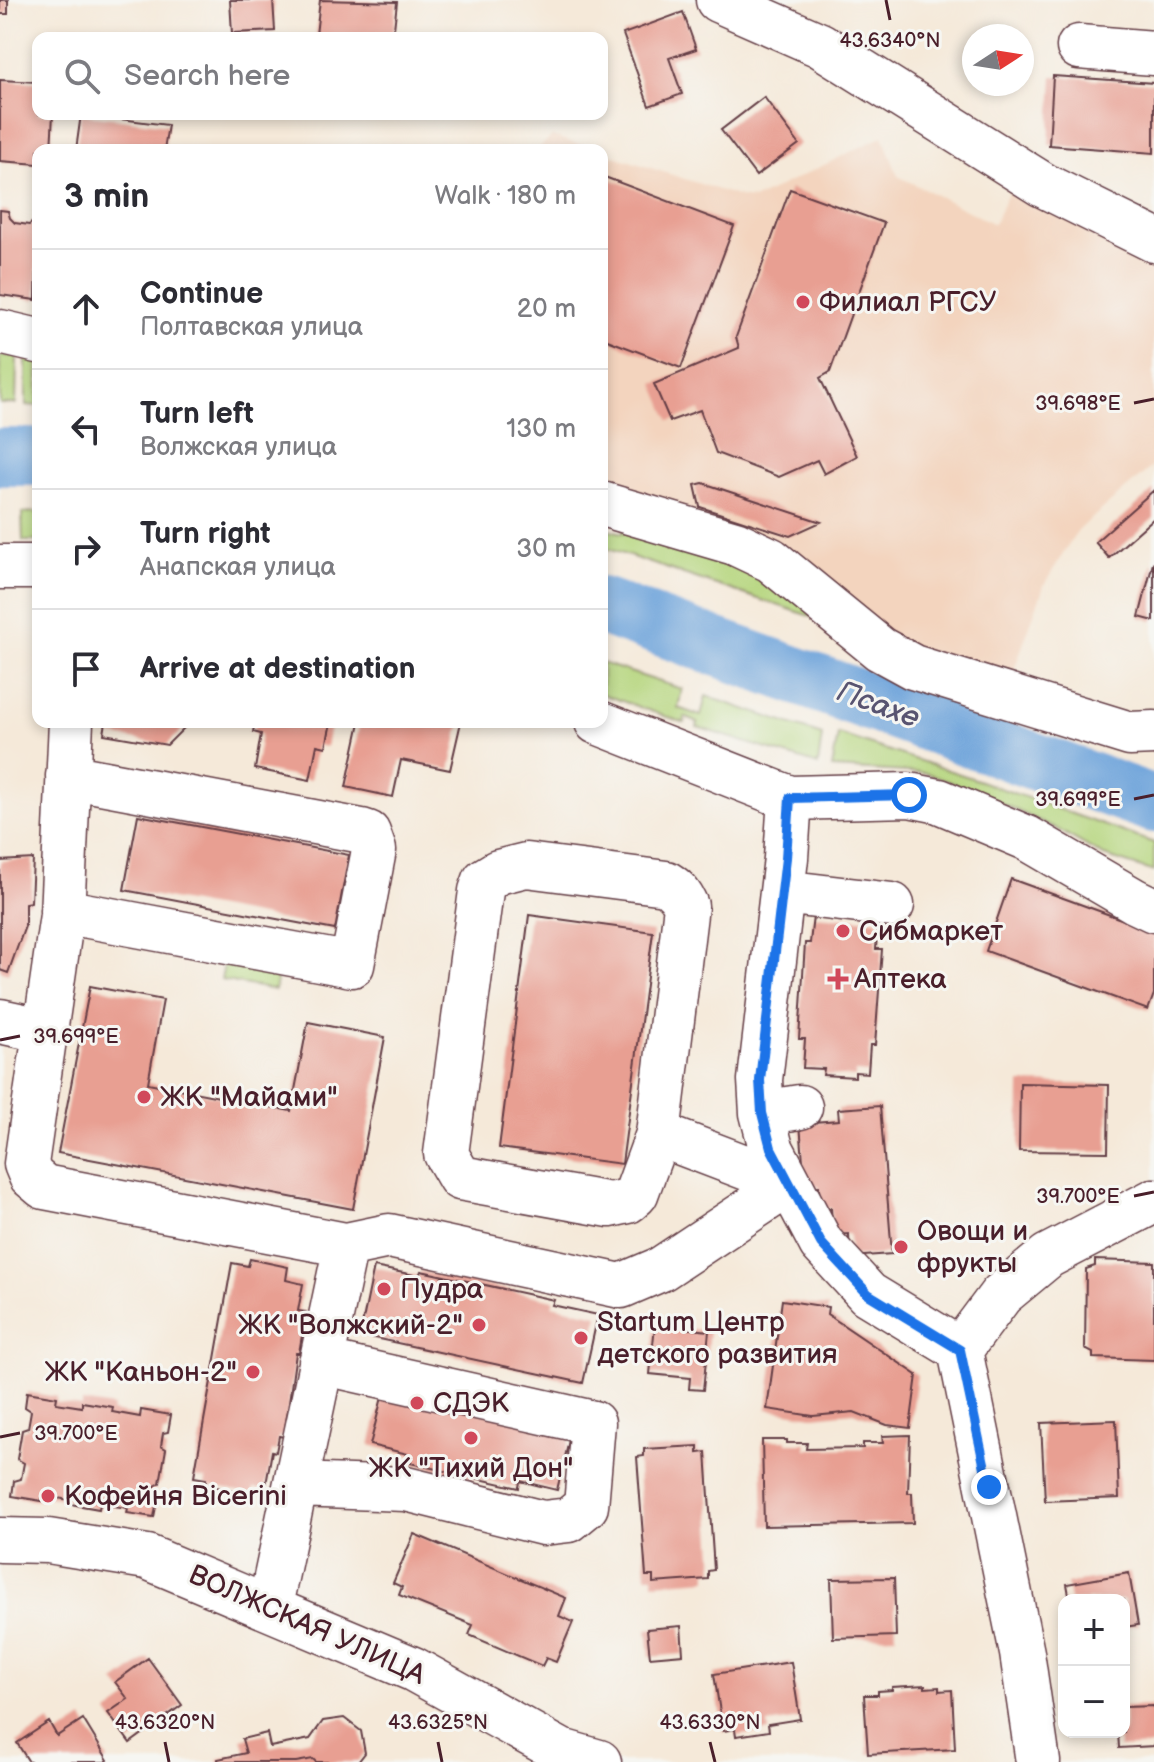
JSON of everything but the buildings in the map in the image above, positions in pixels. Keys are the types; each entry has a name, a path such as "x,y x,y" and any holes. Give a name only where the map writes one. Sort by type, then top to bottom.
{"street":[{"path":"718,0 820,45 1043,185 1154,240"},
{"path":"1079,47 1154,53"},
{"path":"0,332 32,340"},
{"path":"608,506 735,543 771,560 880,649 913,667 1130,734 1154,733"},
{"path":"0,567 32,567"},
{"path":"608,726 790,798 909,795 939,801 1027,838 1154,910"},
{"path":"71,728 62,911 26,1164 31,1176 44,1187 346,1245 389,1236 621,1286 661,1269 789,1184"},
{"path":"62,911 352,965 374,850 368,833 362,831 68,776"},
{"path":"790,798 760,1080 781,1110 771,1148 821,1243 868,1294 960,1350 1022,1653 1038,1762"},
{"path":"526,865 666,883 682,897 686,906 658,1134 636,1194 618,1204 460,1178 454,1171 446,1154 481,891 485,880 498,872 526,865"},
{"path":"782,892 892,905"},
{"path":"0,1021 46,1031"},
{"path":"658,1134 789,1184"},
{"path":"960,1350 1001,1295 1048,1256 1142,1207"},
{"path":"270,1606 346,1245"},
{"path":"296,1485 406,1489 543,1523 569,1520 586,1506 593,1423 321,1362"},
{"name":"ВОЛЖСКАЯ УЛИЦА","path":"0,1540 48,1541 147,1557 270,1606 413,1669 561,1751 599,1762"}],"shaded area":[{"path":"552,136 577,144 543,144"},
{"path":"883,136 898,176 994,224 1010,189 1154,255 1154,465 1078,530 1045,583 1010,681 904,648 608,491 608,154 743,198 755,199"}],"green space":[{"path":"0,356 17,356 16,404 0,404"},
{"path":"26,356 32,358 32,406 26,405"},
{"path":"32,512 32,541 23,541 22,513"},
{"path":"625,520 709,546 843,627 608,549 608,529 623,533"},
{"path":"608,665 682,689 678,708 701,716 706,696 822,735 818,765 697,727 698,723 685,717 684,723 608,696"},
{"path":"838,734 1154,843 1154,872 1104,856 1055,828 972,790 926,773 832,768"},
{"path":"226,954 280,964 275,990 221,980"}],"waterway":[{"name":"Псахе","path":"0,457 32,457"},
{"name":"Псахе","path":"608,608 1154,804"}],"place":[{"name":"Филиал РГСУ","path":"803,302"},
{"name":"Сибмаркет","path":"843,931"},
{"name":"Аптека","path":"838,979"},
{"name":"ЖК \"Майами\"","path":"144,1097"},
{"name":"Овощи и фрукты","path":"901,1247"},
{"name":"Пудра","path":"384,1289"},
{"name":"ЖК \"Волжский-2\"","path":"479,1325"},
{"name":"Startum Центр детского развития","path":"581,1338"},
{"name":"ЖК \"Каньон-2\"","path":"253,1372"},
{"name":"СДЭК","path":"417,1403"},
{"name":"ЖК \"Тихий Дон\"","path":"471,1438"},
{"name":"Кофейня Bicerini","path":"48,1496"}],"route":[{"path":"909,795 790,798 760,1080 762,1113 771,1148 821,1243 868,1294 960,1350 989,1487"}]}
